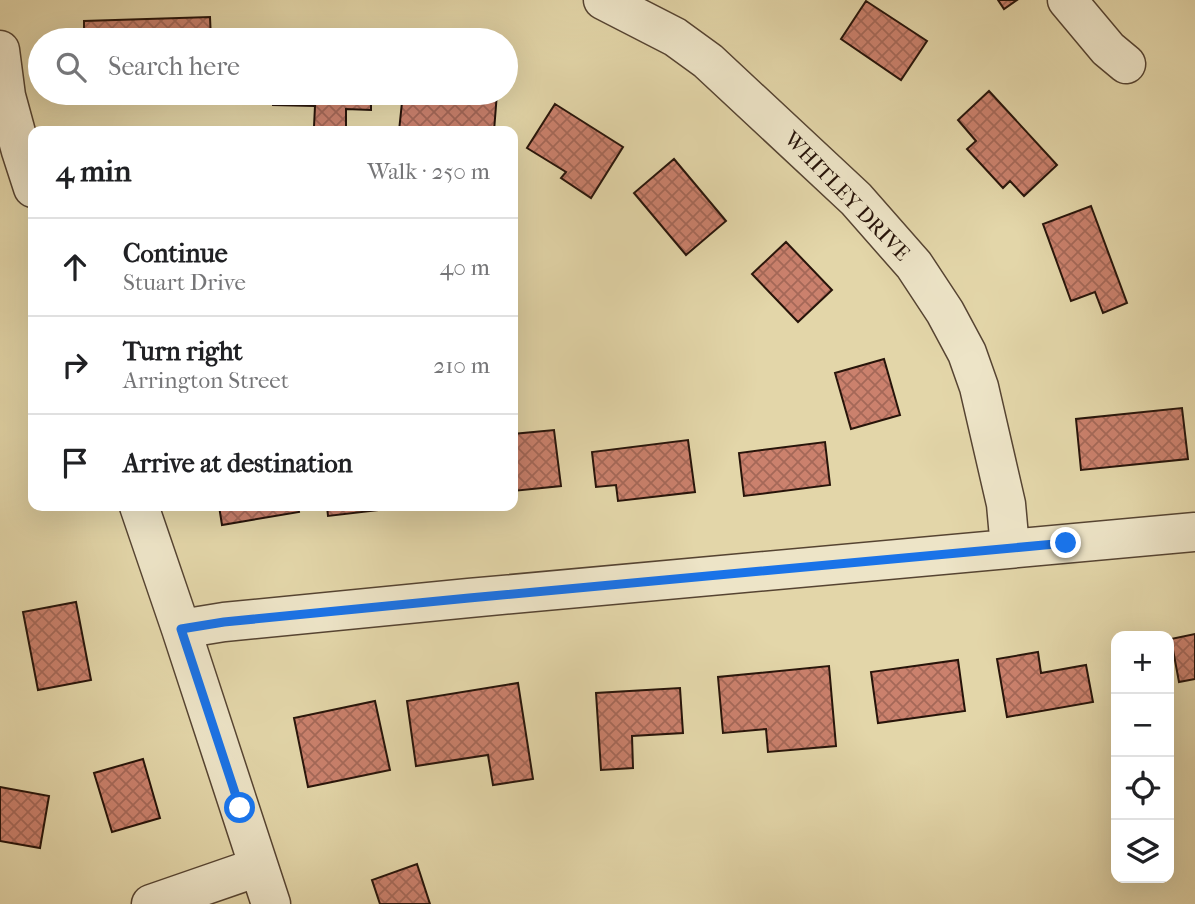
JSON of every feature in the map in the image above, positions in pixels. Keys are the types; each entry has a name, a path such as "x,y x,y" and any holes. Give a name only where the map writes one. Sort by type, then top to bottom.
{"street":[{"name":"WHITLEY DRIVE","path":"603,0 675,37 708,61 856,199 914,265 945,312 967,353 979,387 1006,504 1010,548"},
{"path":"1067,0 1108,49 1126,64"},
{"path":"0,50 6,96 28,173"},
{"path":"141,511 271,904"},
{"path":"181,629 224,622 455,599 1195,532"},
{"path":"151,904 258,867"}],"building":[{"path":"998,0 1017,0 1004,9"},
{"path":"866,1 927,41 901,80 841,39"},
{"path":"210,17 210,28 84,28 84,21"},
{"path":"989,91 1057,165 1024,196 1010,181 1003,188 967,149 976,141 958,120"},
{"path":"555,104 623,147 591,198 561,178 566,172 527,148"},
{"path":"273,105 371,105 371,110 346,109 346,126 314,126 315,106"},
{"path":"402,105 496,105 494,126 400,126"},
{"path":"674,159 726,221 686,255 634,193"},
{"path":"1091,206 1127,303 1103,313 1095,292 1071,301 1043,224"},
{"path":"786,242 832,290 798,322 752,274"},
{"path":"884,359 900,415 851,429 835,373"},
{"path":"1182,408 1188,459 1081,470 1076,419"},
{"path":"554,430 561,486 518,490 518,434"},
{"path":"688,440 695,492 618,501 616,485 596,487 592,452"},
{"path":"825,442 830,485 744,496 739,453"},
{"path":"220,511 299,511 299,512 222,525"},
{"path":"328,511 370,511 328,516"},
{"path":"76,602 91,680 38,690 23,612"},
{"path":"1195,634 1195,679 1179,682 1174,638"},
{"path":"1038,652 1041,673 1086,665 1093,702 1007,717 997,659"},
{"path":"958,660 965,711 878,723 871,672"},
{"path":"829,666 836,746 768,752 766,729 723,733 718,677"},
{"path":"518,683 533,779 493,785 488,755 416,766 407,701"},
{"path":"680,688 683,733 632,736 633,768 601,770 596,693"},
{"path":"375,701 390,770 308,787 294,718"},
{"path":"143,759 160,818 112,832 94,773"},
{"path":"0,787 49,796 40,848 0,841"},
{"path":"417,864 430,904 380,904 372,880"}],"route":[{"path":"240,808 181,629 224,622 469,598 1066,543"}]}
